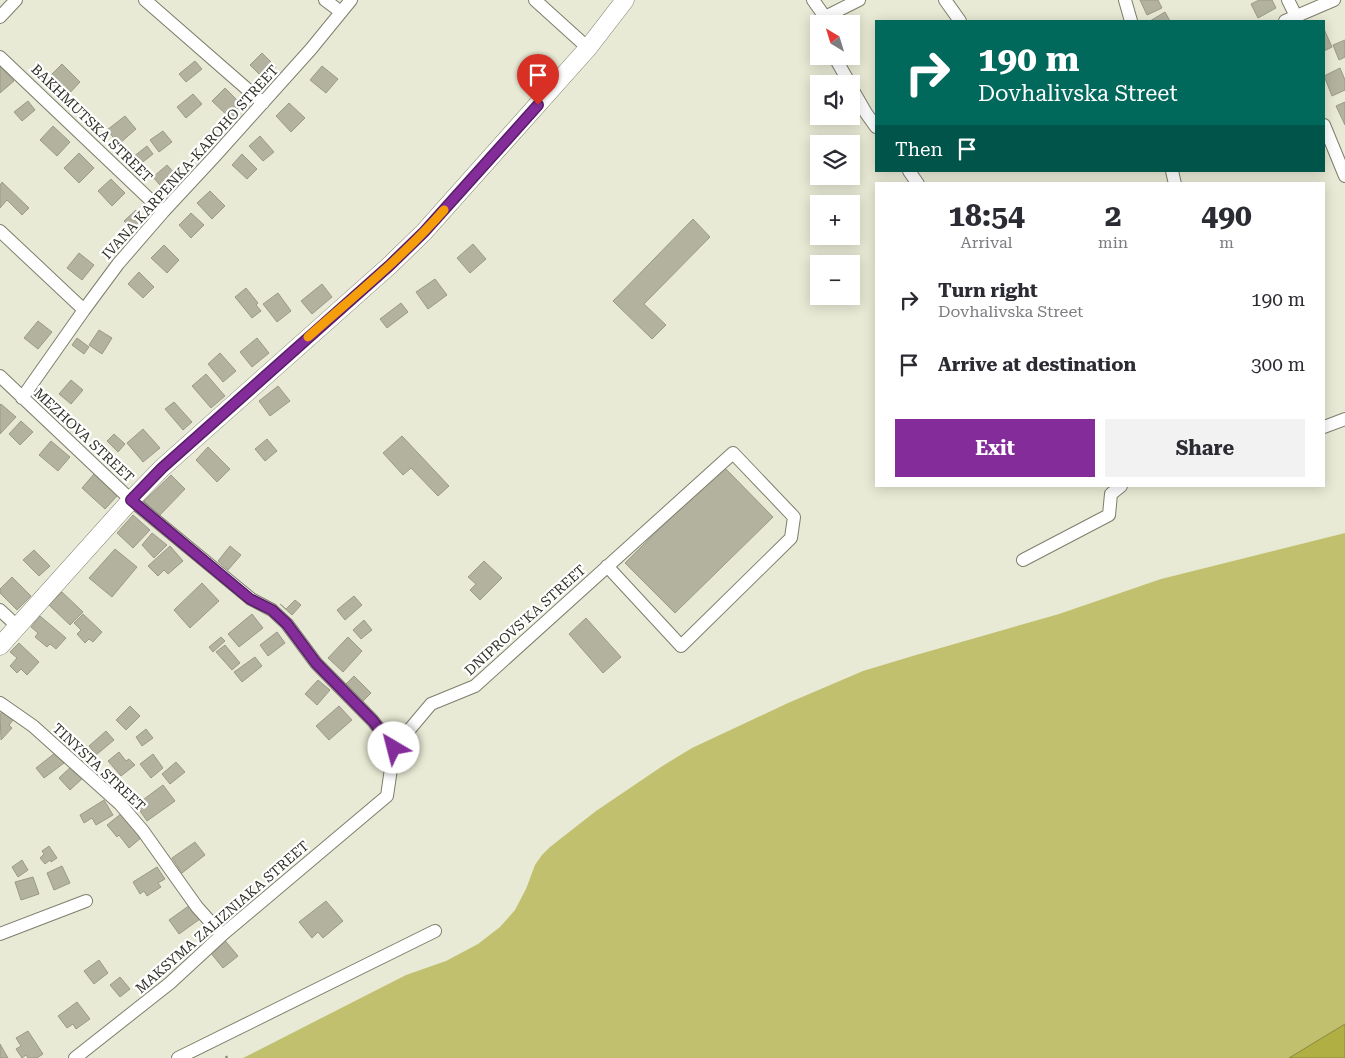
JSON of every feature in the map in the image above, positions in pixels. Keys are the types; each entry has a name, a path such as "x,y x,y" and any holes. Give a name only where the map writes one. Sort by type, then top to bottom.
{"street":[{"path":"0,17 16,0"},
{"path":"145,0 263,103"},
{"path":"324,0 341,12"},
{"name":"IVANA KARPENKA-KAROHO STREET","path":"22,398 118,264 312,49 351,0"},
{"path":"536,0 588,48"},
{"path":"0,646 162,468 389,266 424,232 588,48 625,0"},
{"path":"813,0 823,15"},
{"path":"834,15 859,0"},
{"path":"945,0 959,20"},
{"path":"1124,0 1131,20"},
{"path":"1288,0 1290,18 1334,0"},
{"name":"BAKHMUTSKA STREET","path":"0,57 163,212"},
{"path":"860,102 875,126"},
{"path":"1325,127 1345,176"},
{"path":"0,232 84,310"},
{"name":"MEZHOVA STREET","path":"0,376 131,500 250,599 272,610 287,624 316,663 373,721 394,748"},
{"path":"1325,427 1345,419"},
{"name":"DNIPROVS'KA STREET","path":"394,748 431,704 475,686 607,566 732,453 794,517 791,538 681,646 607,566"},
{"path":"1023,560 1109,515 1111,494 1120,487"},
{"path":"0,610 18,627"},
{"name":"TINYSTA STREET","path":"0,703 33,726 120,804 143,831 197,907 222,935"},
{"name":"MAKSYMA ZALIZNIAKA STREET","path":"75,1058 170,983 222,935 387,796 394,748"},
{"path":"0,934 86,901"},
{"path":"178,1058 435,931"}],"shaded area":[{"path":"1345,533 1345,1024 1289,1058 243,1058 406,975 446,961 478,944 500,927 515,910 526,889 535,865 550,847 596,811 692,748 788,703 863,671 1059,614 1161,579"},
{"path":"1345,1024 1345,1058 1289,1058"}],"building":[{"path":"1140,0 1158,0 1162,8 1147,15"},
{"path":"1259,0 1272,0 1276,8 1258,18 1251,4"},
{"path":"1165,12 1169,20 1152,20"},
{"path":"1325,31 1332,47 1325,50"},
{"path":"1345,40 1345,57 1339,60 1333,45"},
{"path":"262,53 276,67 264,79 250,65"},
{"path":"195,61 202,69 186,82 179,74"},
{"path":"62,64 80,82 66,97 47,79"},
{"path":"0,66 14,81 0,93"},
{"path":"322,66 338,79 326,93 310,80"},
{"path":"1340,68 1345,80 1345,90 1332,96 1325,76"},
{"path":"225,88 243,106 231,119 212,101"},
{"path":"193,94 202,104 186,118 177,107"},
{"path":"28,101 35,110 22,121 14,112"},
{"path":"1345,102 1345,125 1336,106"},
{"path":"289,103 305,118 291,132 276,116"},
{"path":"125,116 136,129 119,144 107,130"},
{"path":"53,126 70,142 57,156 40,140"},
{"path":"163,131 172,142 159,152 150,140"},
{"path":"260,136 274,152 263,161 249,146"},
{"path":"147,146 153,154 134,169 128,161"},
{"path":"79,153 94,168 79,183 64,168"},
{"path":"242,154 257,169 247,179 232,165"},
{"path":"167,165 179,178 165,191 153,177"},
{"path":"111,179 125,193 112,206 98,191"},
{"path":"2,182 29,208 22,215 7,200 0,208 0,185"},
{"path":"210,191 225,206 212,219 197,203"},
{"path":"136,210 146,220 134,231 124,221"},
{"path":"191,213 204,225 191,238 179,225"},
{"path":"693,219 710,237 644,304 666,325 652,339 613,301"},
{"path":"473,244 486,259 470,273 457,258"},
{"path":"164,245 179,260 167,273 151,258"},
{"path":"79,253 94,265 82,280 67,268"},
{"path":"139,272 154,287 143,298 128,284"},
{"path":"435,279 447,295 428,309 416,292"},
{"path":"322,284 332,297 312,314 301,301"},
{"path":"246,288 258,303 256,305 261,311 252,318 235,297"},
{"path":"278,293 291,311 277,322 263,304"},
{"path":"401,303 408,312 387,328 380,319"},
{"path":"38,321 52,332 38,349 24,338"},
{"path":"99,330 112,338 102,354 89,345"},
{"path":"77,338 89,347 84,354 72,345"},
{"path":"257,338 269,353 252,367 240,352"},
{"path":"220,353 236,371 223,382 208,364"},
{"path":"206,374 225,396 211,408 192,386"},
{"path":"71,380 83,390 71,404 59,394"},
{"path":"278,386 290,401 270,416 259,401"},
{"path":"174,402 192,422 183,430 165,409"},
{"path":"0,405 16,417 0,434"},
{"path":"21,421 33,432 20,445 9,434"},
{"path":"143,429 160,448 143,462 127,443"},
{"path":"114,434 125,444 118,452 107,441"},
{"path":"402,436 449,486 438,496 411,468 403,475 383,453"},
{"path":"267,439 277,451 265,461 255,449"},
{"path":"51,441 70,457 58,471 39,455"},
{"path":"208,447 230,469 217,482 196,460"},
{"path":"723,466 773,517 675,613 625,563"},
{"path":"94,474 118,495 105,509 82,488"},
{"path":"171,475 185,489 159,516 144,501"},
{"path":"133,515 150,530 133,548 117,533"},
{"path":"152,533 167,545 154,558 142,545"},
{"path":"170,546 183,561 168,574 164,570 158,576 148,566"},
{"path":"230,546 241,555 228,570 218,561"},
{"path":"115,549 137,567 112,597 89,578"},
{"path":"34,550 50,566 39,576 23,560"},
{"path":"484,561 502,578 480,600 470,590 476,584 468,577"},
{"path":"12,577 31,596 17,610 0,593 0,589"},
{"path":"202,583 219,601 190,628 174,610"},
{"path":"62,592 83,612 70,625 49,605"},
{"path":"354,596 362,605 345,620 337,610"},
{"path":"295,600 301,605 292,615 280,604 286,609"},
{"path":"83,614 102,632 93,642 89,639 85,643 77,634 81,630 74,623"},
{"path":"252,614 263,628 239,647 228,634"},
{"path":"40,616 66,638 56,649 50,644 47,647 35,637 38,633 31,627"},
{"path":"586,618 621,657 603,673 569,634"},
{"path":"364,620 372,630 361,639 353,630"},
{"path":"277,632 285,643 268,656 260,645"},
{"path":"221,637 225,641 213,652 209,647"},
{"path":"348,637 362,651 343,672 328,658"},
{"path":"19,643 39,662 27,675 21,669 17,673 10,666 17,658 10,652"},
{"path":"225,645 240,663 232,670 216,652"},
{"path":"255,657 262,666 242,682 234,672"},
{"path":"354,676 371,693 361,703 344,686"},
{"path":"318,680 330,690 317,705 305,694"},
{"path":"130,706 140,716 126,730 116,720"},
{"path":"339,706 352,720 329,740 316,726"},
{"path":"4,709 14,719 9,725 12,728 1,740 0,714"},
{"path":"146,729 153,738 142,746 136,737"},
{"path":"106,731 114,740 96,755 89,746"},
{"path":"119,752 126,761 129,759 135,765 121,776 108,761"},
{"path":"55,753 64,763 44,778 36,768"},
{"path":"153,754 163,768 151,778 140,764"},
{"path":"176,762 185,772 170,784 162,774"},
{"path":"74,764 85,776 70,790 59,778"},
{"path":"163,785 175,801 147,821 136,805"},
{"path":"104,800 113,815 96,825 92,818 84,823 80,815"},
{"path":"122,813 142,837 129,848 119,835 117,837 107,825"},
{"path":"195,842 205,855 182,873 172,858"},
{"path":"49,846 57,858 45,864 40,858 44,854 42,851"},
{"path":"22,860 28,870 18,877 12,867"},
{"path":"62,866 70,883 54,890 47,873"},
{"path":"157,867 165,879 158,883 161,887 147,896 144,891 140,894 133,882"},
{"path":"33,877 39,894 21,900 15,882"},
{"path":"326,901 343,921 323,938 318,932 312,938 299,922"},
{"path":"190,905 200,919 179,934 169,920"},
{"path":"222,937 238,956 223,968 210,952"},
{"path":"99,960 108,973 94,984 84,971"},
{"path":"120,977 130,989 120,997 110,985"},
{"path":"77,1002 90,1019 76,1029 73,1024 67,1028 58,1016"},
{"path":"28,1031 43,1054 37,1058 28,1058 26,1055 22,1058 16,1049 21,1046 16,1038"},
{"path":"0,1044 8,1058 0,1058"}],"slow traffic":[{"path":"308,337 389,266 444,210"}],"route":[{"path":"394,748 373,721 316,663 287,624 272,610 250,599 131,500 162,468 389,266 424,232 538,105"}]}
